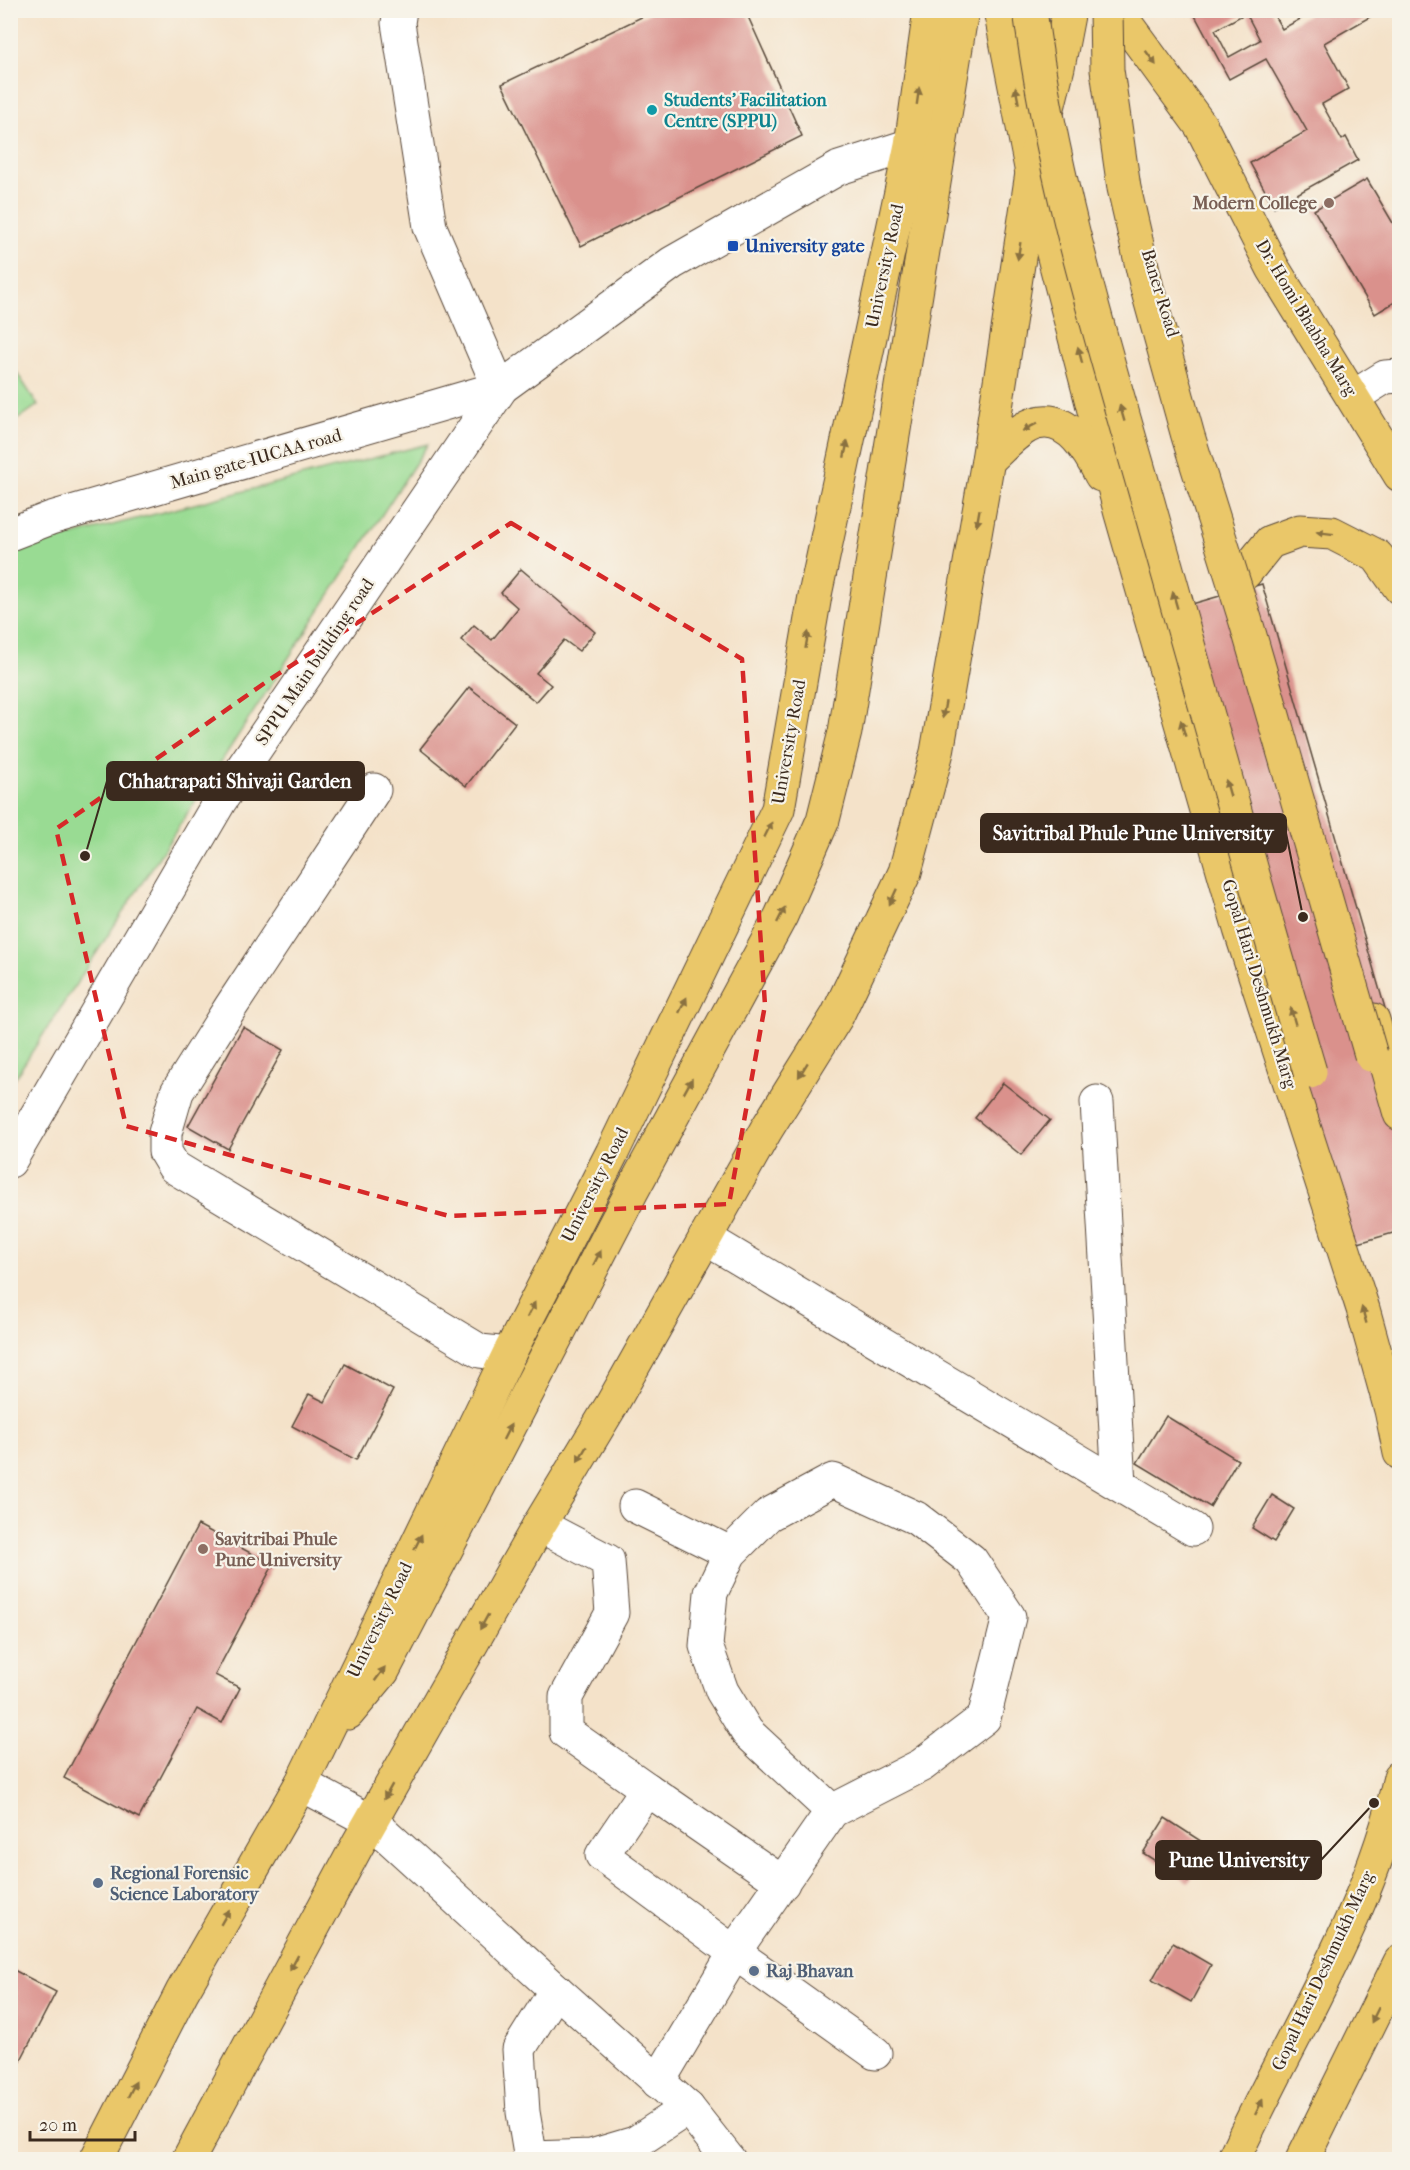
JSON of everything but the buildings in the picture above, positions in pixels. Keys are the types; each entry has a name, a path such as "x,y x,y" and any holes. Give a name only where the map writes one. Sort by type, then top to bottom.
{"main road":[{"name":"University Road","path":"96,2160 182,1992 301,1784 509,1354 612,1153 778,808 816,590 911,145 930,10"},
{"path":"316,1751 383,1671 632,1191 781,916 823,820 845,732 962,10"},
{"path":"1000,10 1032,173 1121,514"},
{"path":"1030,10 1038,72 1051,142 1087,290 1310,1072 1319,1172"},
{"path":"188,2160 372,1822 539,1525 612,1404 766,1130 837,1017 905,872 937,752 988,460 1032,173 1058,67 1069,10"},
{"name":"Baner Road","path":"1083,10 1144,241 1245,573"},
{"path":"1106,10 1107,70 1122,176 1147,288 1188,436 1246,622 1371,1054 1400,1120"},
{"name":"Dr. Homi Bhabha Marg","path":"1116,10 1201,126 1273,268 1400,475"},
{"path":"988,460 1021,432 1036,423 1055,421 1075,435 1091,454 1121,514"},
{"name":"Gopal Hari Deshmukh Marg","path":"1121,514 1240,929 1319,1172 1388,1357 1391,1410 1400,1453"},
{"path":"1400,588 1377,556 1332,533 1300,531 1270,542 1245,573 1400,1114"},
{"name":"Gopal Hari Deshmukh Marg","path":"1233,2160 1366,1885 1393,1806 1400,1777"},
{"path":"1302,2160 1400,1962"}],"street":[{"path":"400,10 398,23 430,227 492,371 502,387 672,262 839,168 911,145"},
{"path":"1353,397 1385,378 1400,376"},
{"name":"Main gate-IUCAA road","path":"10,534 51,518 502,387"},
{"name":"SPPU Main building road","path":"10,1161 220,801 502,387"},
{"path":"374,790 177,1092 165,1133 165,1152 174,1167 480,1351 509,1354"},
{"path":"1097,1102 1119,1484"},
{"path":"705,1238 1193,1529"},
{"path":"658,2082 735,1953 832,1811 922,1765 984,1718 1009,1617 971,1560 916,1518 833,1480 768,1515 730,1553 711,1593 706,1646 722,1691 747,1732 832,1811"},
{"path":"635,1506 730,1553"},
{"path":"539,1525 608,1561 612,1613 566,1697 566,1732 783,1883"},
{"path":"301,1784 372,1822 688,2108 729,2160"},
{"path":"647,1789 602,1856 875,2053"},
{"path":"556,1990 519,2049 523,2112 531,2159 591,2158 635,2143 688,2108"}],"highlighted area":[{"path":"511,523 742,659 765,1005 729,1204 449,1216 126,1126 56,829 269,680"}],"green space":[{"path":"11,364 38,405 10,424"},
{"path":"428,444 11,1084 11,551"}],"place":[{"name":"Students' Facilitation Centre (SPPU)","path":"652,110"},
{"name":"Modern College","path":"1329,203"},
{"name":"University gate","path":"733,246"},
{"name":"Chhatrapati Shivaji Garden","path":"85,856"},
{"name":"Savitribal Phule Pune University","path":"1303,917"},
{"name":"Savitribai Phule Pune University","path":"203,1549"},
{"name":"Pune University","path":"1374,1803"},
{"name":"Regional Forensic Science Laboratory","path":"98,1883"},
{"name":"Raj Bhavan","path":"754,1971"}]}
